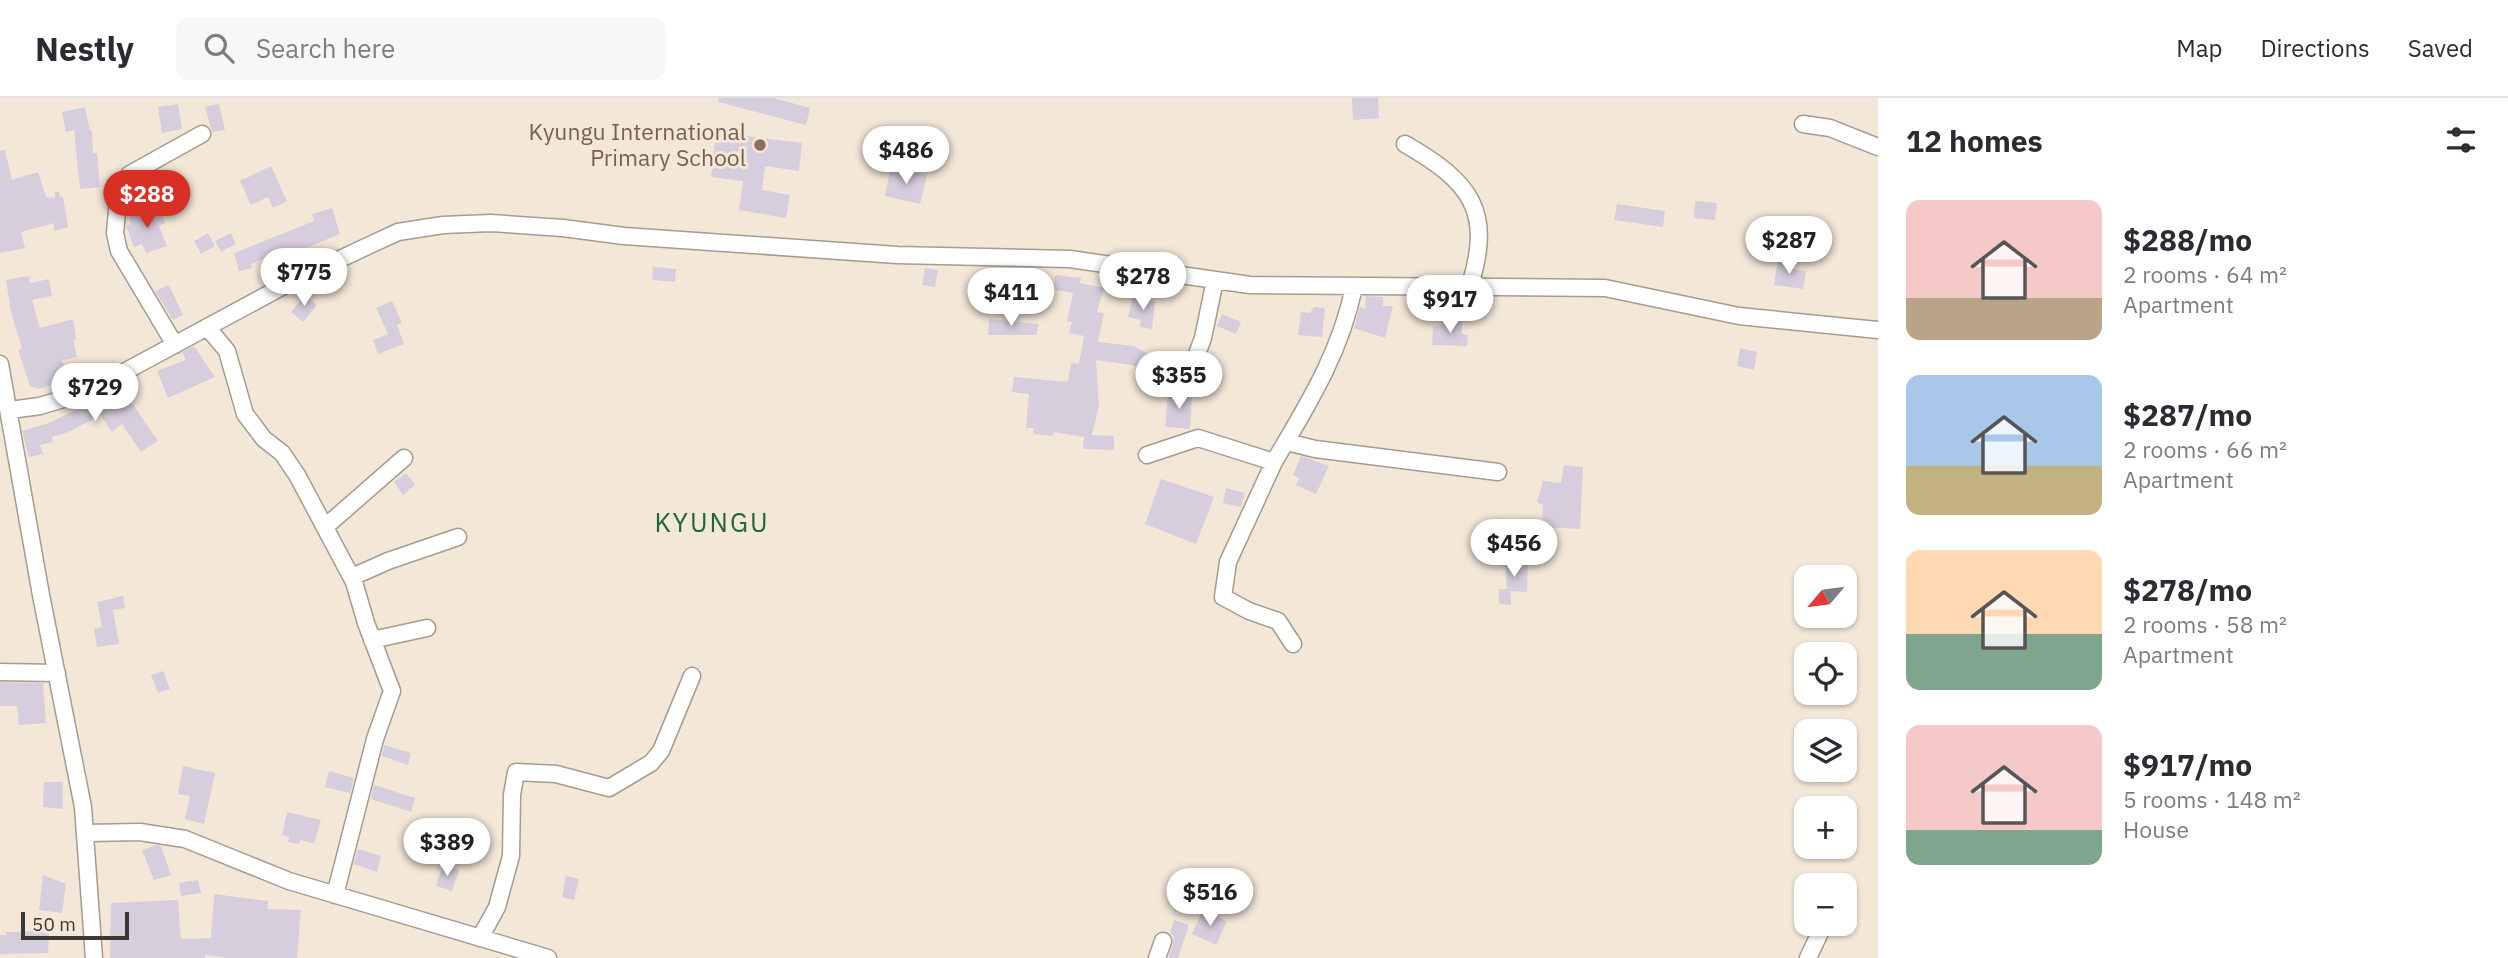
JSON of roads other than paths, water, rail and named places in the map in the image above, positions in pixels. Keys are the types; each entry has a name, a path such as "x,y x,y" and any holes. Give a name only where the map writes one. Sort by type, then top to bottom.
{"street":[{"path":"1803,124 1830,128 1878,147"},
{"path":"175,345 119,251 116,233 119,190 130,174 202,134"},
{"path":"1405,144 1432,160 1469,192 1479,225 1477,263 1469,288"},
{"path":"10,410 40,406 87,392 289,283 398,232 443,225 491,223 624,236 897,255 1070,259 1250,285 1605,288 1739,316 1878,330"},
{"path":"1186,383 1203,338 1215,280"},
{"path":"1293,644 1278,621 1249,611 1223,597 1228,562 1274,462 1319,385 1340,340 1354,287"},
{"path":"207,327 227,351 245,414 264,439 282,453 352,578 392,691 375,739 335,895"},
{"path":"0,364 87,833 94,958"},
{"path":"1147,455 1198,438 1274,462"},
{"path":"1287,442 1315,449 1499,472"},
{"path":"325,527 404,458"},
{"path":"352,578 388,561 458,537"},
{"path":"372,640 427,628"},
{"path":"0,672 57,673"},
{"path":"480,939 497,907 510,856 512,795 516,772 556,774 609,788 651,763 661,751 692,676"},
{"path":"87,833 139,832 185,839 243,864 335,895 548,958"},
{"path":"1808,958 1818,936"},
{"path":"1157,958 1163,941"}],"place":[{"name":"Kyungu International Primary School","path":"760,145"}],"district":[{"name":"KYUNGU","path":"712,523"}]}
